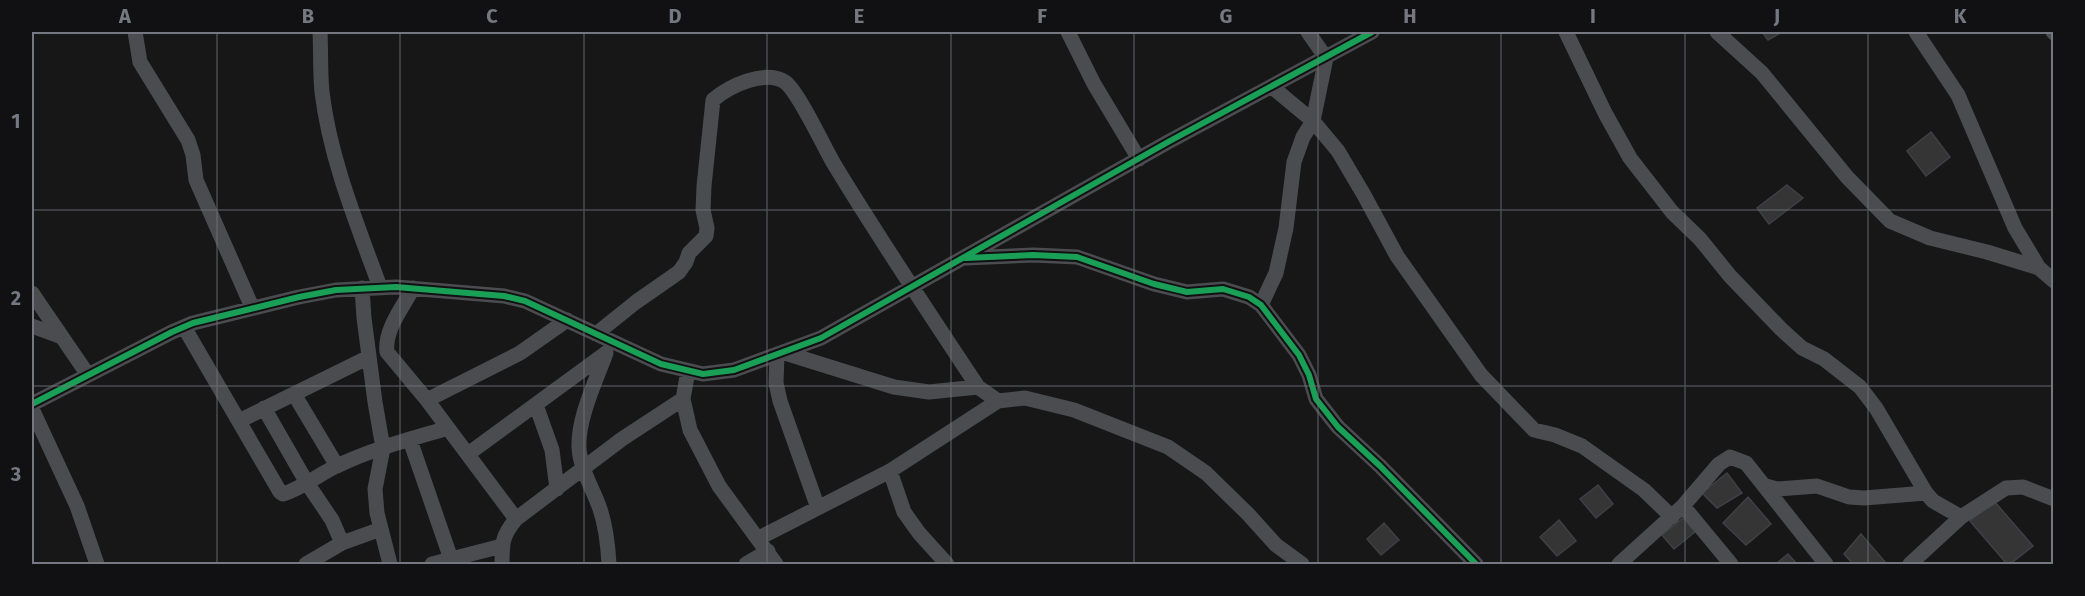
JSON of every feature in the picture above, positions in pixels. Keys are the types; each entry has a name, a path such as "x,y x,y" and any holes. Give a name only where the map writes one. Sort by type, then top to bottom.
{"street":[{"path":"135,32 140,62 188,140 193,155 195,180 252,307"},
{"path":"320,32 322,92 332,142 353,212 380,287"},
{"path":"1068,32 1094,84 1139,159"},
{"path":"1261,305 1276,273 1286,228 1294,162 1303,137 1312,121 1326,58 1308,32"},
{"path":"97,564 77,506 32,412 88,375 184,327 252,307 336,290 380,287 413,288 504,296 525,301 596,334 612,349 703,374 734,370 821,338 1139,159 1372,32"},
{"path":"1566,32 1605,113 1630,158 1672,212 1700,239 1730,276 1781,329 1802,348 1824,358 1860,387 1876,408 1926,493 1933,501 1960,517"},
{"path":"1718,32 1762,73 1847,177 1890,221 1930,238 2039,268"},
{"path":"1916,32 1958,94 2015,228 2039,268 2054,281"},
{"path":"596,334 636,302 680,272 689,253 706,236 707,228 703,210 704,186 713,100 726,89 747,81 765,78 784,82 795,94 832,162 912,288 978,387 999,401"},
{"path":"1272,87 1312,121 1338,152 1397,256 1481,375 1534,430 1555,435 1582,446 1678,512 1731,564"},
{"path":"963,258 1033,255 1077,257 1154,284 1187,292 1223,289 1249,297 1261,305 1299,355 1316,399 1338,427 1380,466 1476,564"},
{"path":"362,288 369,357 383,448 375,489 377,513 390,564"},
{"path":"413,288 386,342 387,352 427,399 516,519"},
{"path":"32,293 88,375"},
{"path":"427,399 520,353 567,320"},
{"path":"32,327 62,336"},
{"path":"184,327 283,494 337,466 383,448 448,428"},
{"path":"468,454 612,349"},
{"path":"609,564 608,543 600,509 583,468 579,447 587,404 612,349"},
{"path":"781,354 894,387 929,392 978,387"},
{"path":"781,354 776,383 780,401 818,508"},
{"path":"239,421 369,357"},
{"path":"688,371 683,399 690,430 719,486 776,564"},
{"path":"294,394 337,466"},
{"path":"746,564 763,545 818,508 890,471 999,401 1025,398 1074,410 1168,447 1206,473 1276,545 1302,564"},
{"path":"502,564 505,532 516,519 622,439 683,399"},
{"path":"536,405 552,450 557,489"},
{"path":"264,408 307,483 332,520 342,543"},
{"path":"410,440 451,559"},
{"path":"1629,561 1678,512 1719,464 1730,457 1746,463 1826,564"},
{"path":"890,471 904,512 919,533 947,564"},
{"path":"1766,486 1777,489 1817,486 1864,498 1926,493"},
{"path":"1910,564 1960,517 2006,488 2023,487 2054,499"},
{"path":"306,564 342,543 381,529"},
{"path":"432,564 502,546"}],"building":[{"path":"1762,32 1782,32 1768,40"},
{"path":"1931,132 1950,157 1926,176 1907,151"},
{"path":"1787,185 1803,198 1769,224 1757,208"},
{"path":"1727,473 1742,493 1717,508 1702,493"},
{"path":"1598,485 1613,504 1596,518 1580,499"},
{"path":"1748,497 1771,524 1746,545 1723,523"},
{"path":"1994,501 2033,546 2010,564 2007,564 1970,521"},
{"path":"1683,518 1695,532 1674,549 1662,535"},
{"path":"1559,520 1576,541 1557,556 1540,537"},
{"path":"1384,523 1399,540 1381,555 1367,539"},
{"path":"1861,534 1886,563 1853,564 1844,554"},
{"path":"1788,554 1797,564 1776,564"}],"cycle path":[{"path":"32,404 193,323 336,290 396,287 504,296 525,301 661,364 703,374 734,370 821,338 1168,142 1372,32"},
{"path":"966,258 1033,255 1077,257 1154,284 1187,292 1223,289 1249,297 1261,305 1299,355 1309,375 1316,399 1338,427 1380,466 1476,564"}]}
